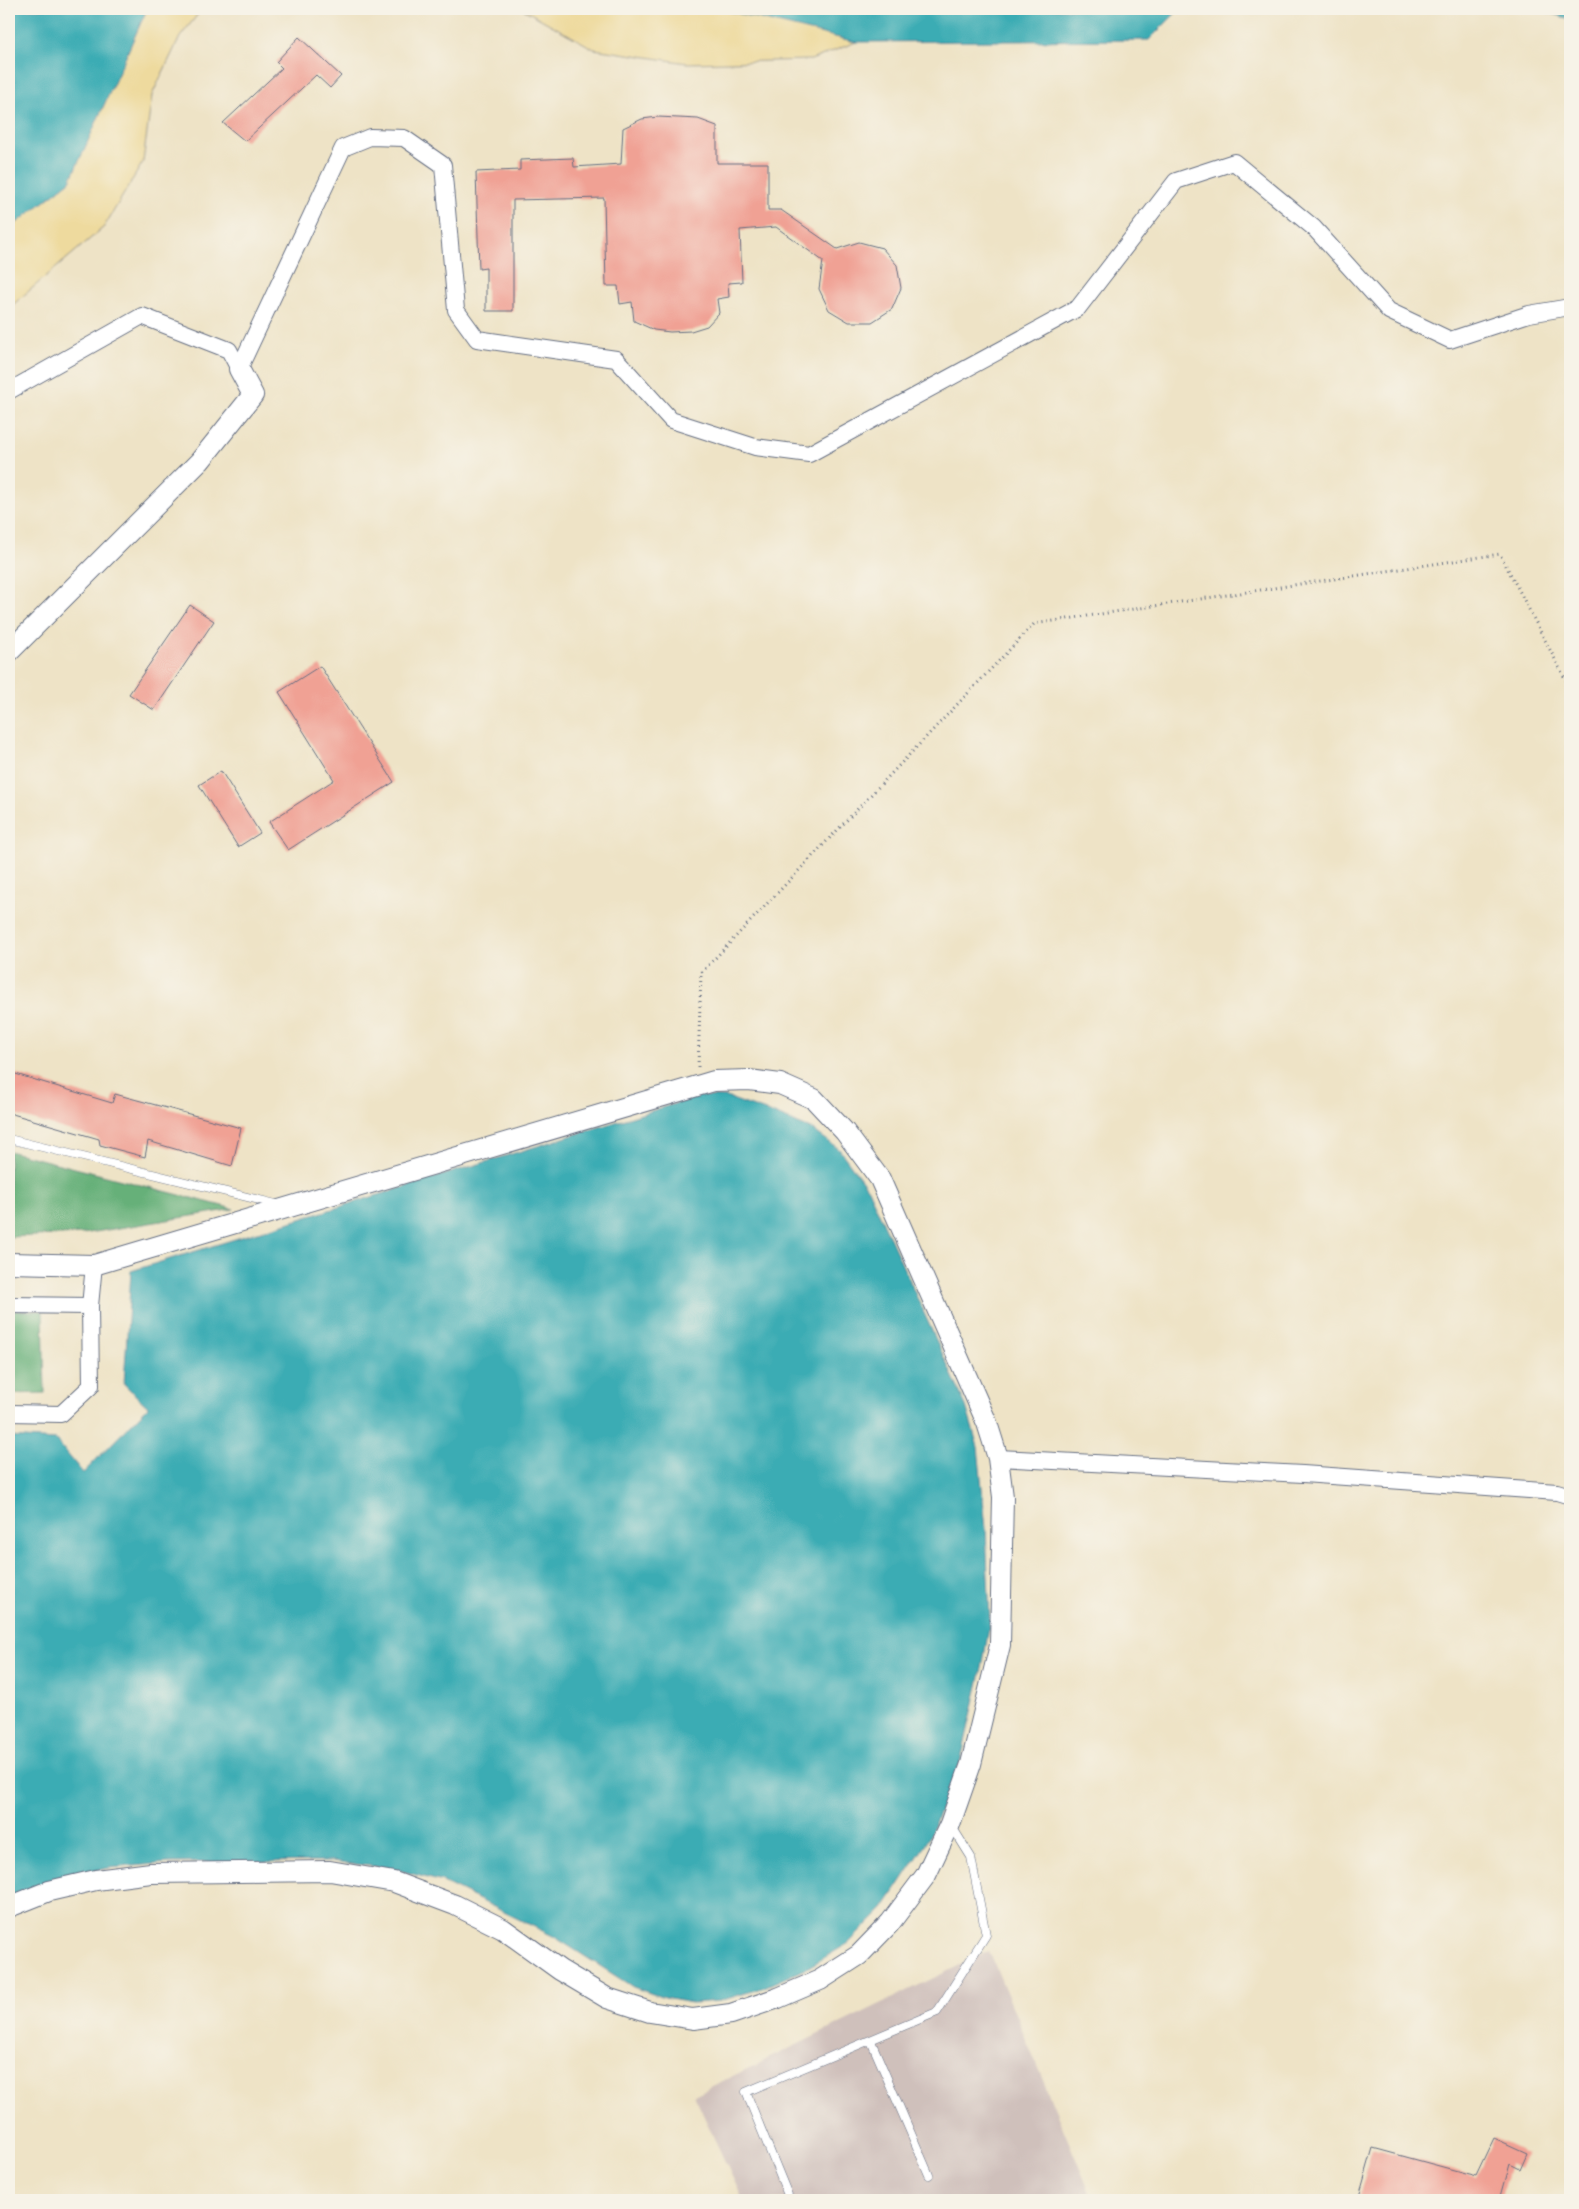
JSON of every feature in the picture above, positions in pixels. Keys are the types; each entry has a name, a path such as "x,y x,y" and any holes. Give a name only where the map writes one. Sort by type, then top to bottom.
{"street":[{"path":"239,369 343,148 370,137 404,138 442,165 456,310 477,339 616,360 671,420 755,447 809,454 1078,308 1176,181 1234,162 1314,228 1389,311 1450,340 1529,314 1570,307"},
{"path":"9,391 142,316 229,350 253,395 200,462 9,652"},
{"path":"9,1263 94,1265 714,1081 749,1080 780,1084 814,1099 845,1132 880,1179 976,1396 998,1458 1003,1497 1000,1645 971,1764 950,1824 926,1875 890,1923 859,1955 820,1980 778,1998 731,2014 693,2020 650,2012 608,1998 560,1970 503,1929 455,1905 394,1882 330,1871 151,1873 96,1880 49,1891 9,1907"},
{"path":"9,1413 61,1414 91,1386 90,1306 94,1265"},
{"path":"9,1305 90,1306"},
{"path":"998,1458 1313,1475 1558,1492 1570,1496"}],"lane":[{"path":"9,1139 292,1207"},
{"path":"790,2200 746,2092 937,2012 986,1935 971,1857 950,1824"},
{"path":"870,2040 929,2175"}],"path":[{"path":"701,1085 698,1065 701,973 1034,624 1500,554 1570,688"}],"shaded area":[{"path":"989,1951 1093,2200 743,2200 694,2095"}],"green space":[{"path":"9,1151 234,1209 83,1234 9,1237"},
{"path":"9,1311 43,1311 45,1393 9,1394"}],"sand":[{"path":"147,9 202,9 180,37 152,95 143,162 104,227 9,308 9,229 70,181"},
{"path":"523,9 727,9 856,42 811,60 687,63 594,49"}],"water":[{"path":"9,9 147,9 70,181 9,229"},
{"path":"719,9 1180,9 1149,40 856,42"},
{"path":"1570,9 1570,19 1539,10"},
{"path":"700,1096 726,1097 774,1114 813,1130 839,1149 868,1189 966,1406 978,1447 986,1529 990,1622 982,1668 960,1764 926,1844 883,1909 849,1943 805,1969 762,1988 720,2001 692,2003 664,1998 633,1987 553,1936 443,1882 394,1869 332,1861 169,1863 109,1868 53,1880 9,1898 9,1437 56,1440 83,1473 148,1407 124,1384 131,1271"}],"building":[{"path":"299,37 341,76 330,88 316,75 245,141 223,123 282,68 276,62"},
{"path":"658,117 698,119 717,126 717,163 768,163 768,210 781,210 837,249 859,242 882,248 897,265 901,288 892,309 872,322 849,322 829,310 819,289 823,261 776,227 740,230 742,282 728,283 729,297 717,299 719,313 707,326 691,331 670,332 654,330 634,321 632,302 620,304 618,286 606,286 604,198 513,200 513,311 486,311 486,268 479,269 476,172 520,170 520,160 573,158 574,167 621,164 623,128 642,119"},
{"path":"190,605 214,621 154,710 129,694"},
{"path":"320,666 394,782 288,850 269,822 334,780 279,692"},
{"path":"221,771 260,833 238,847 199,785"},
{"path":"9,1072 112,1103 115,1094 241,1128 232,1166 148,1141 145,1157 100,1145 99,1139 9,1113"},
{"path":"1494,2138 1527,2153 1520,2169 1510,2164 1500,2200 1358,2200 1373,2148 1476,2176"}]}
